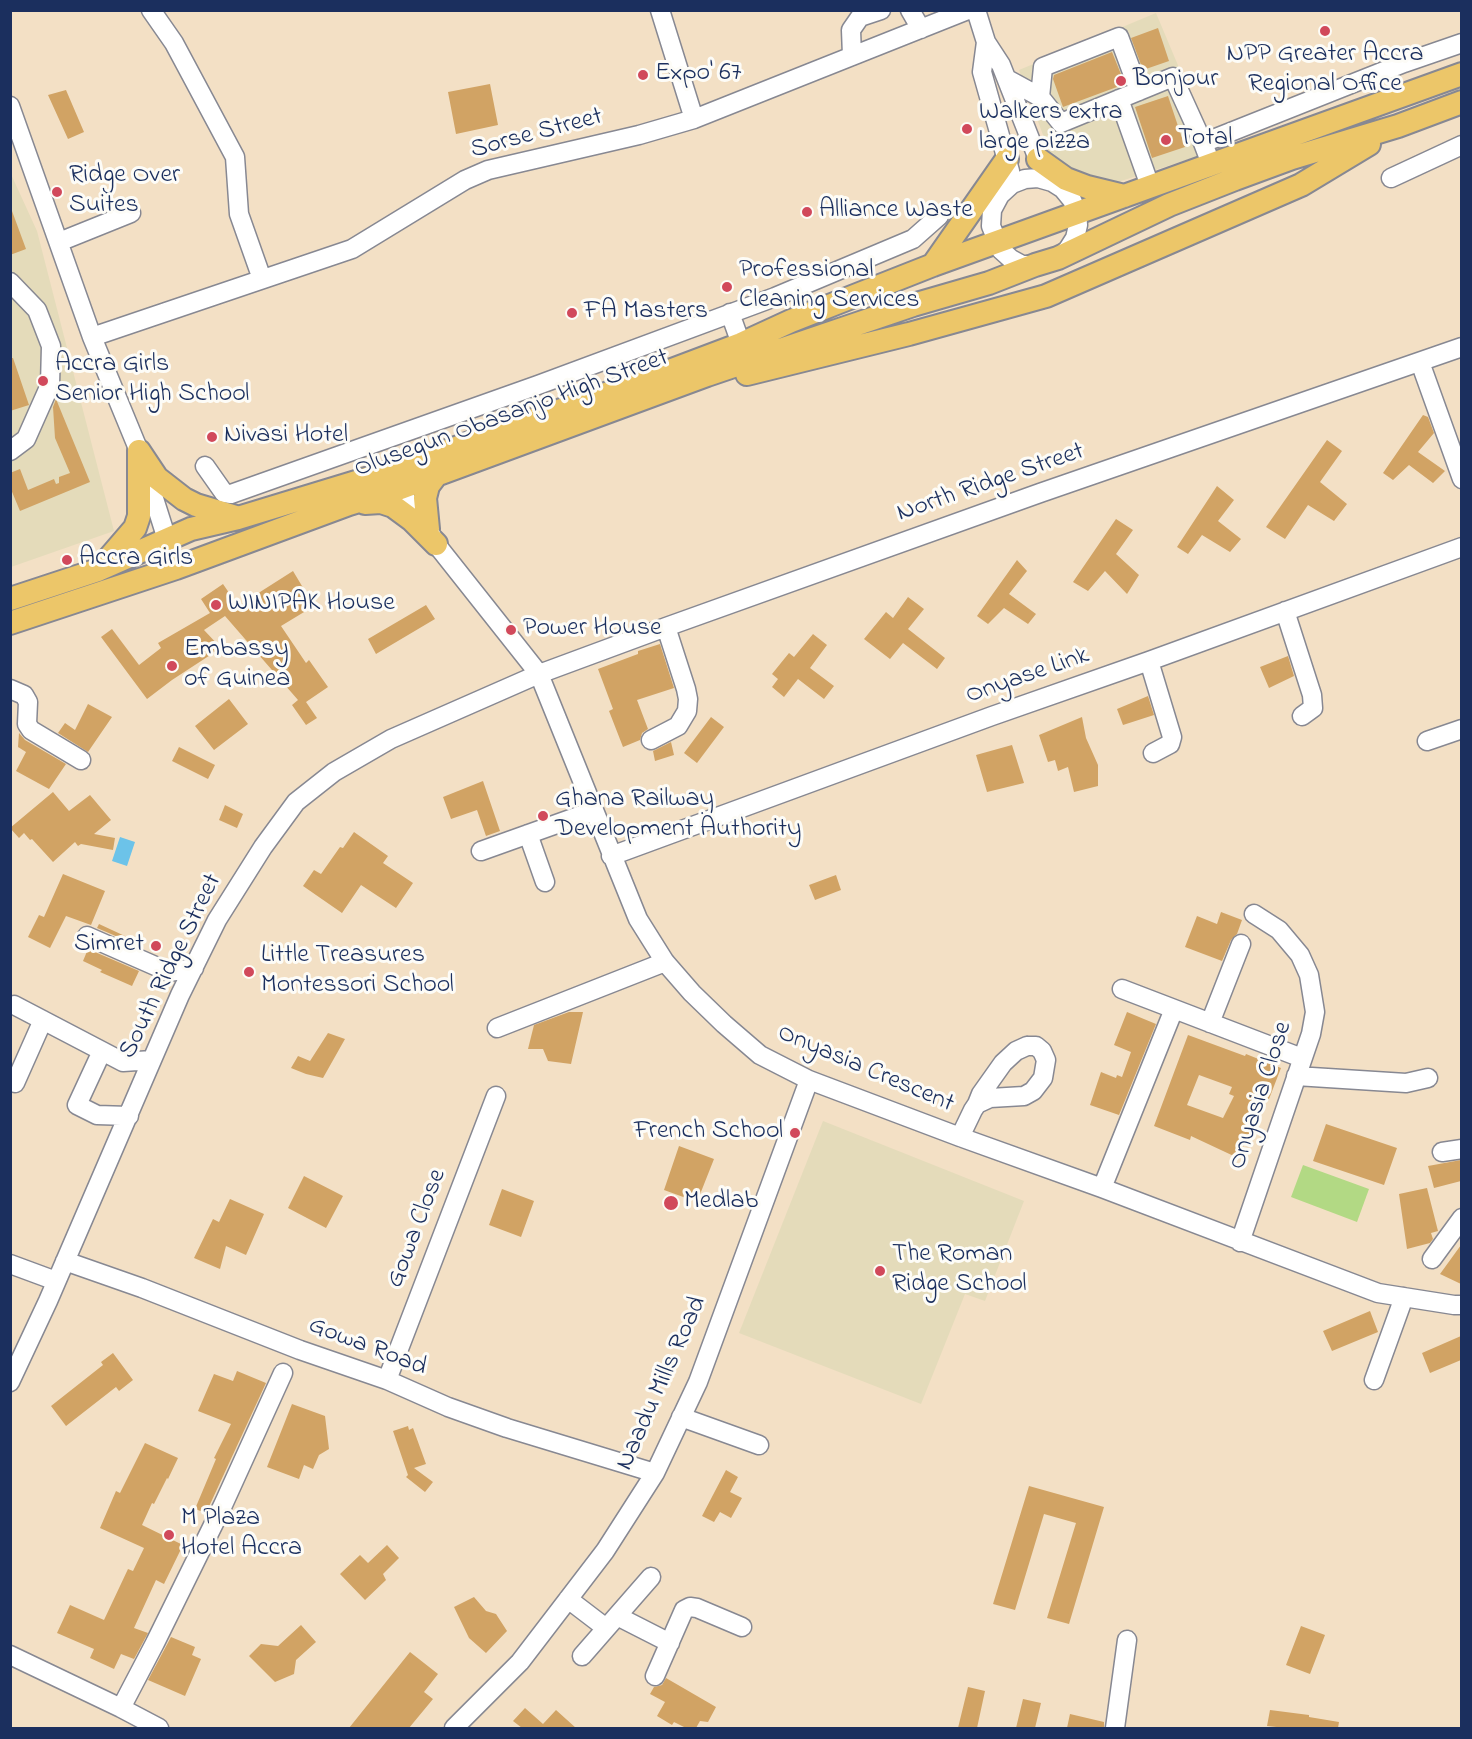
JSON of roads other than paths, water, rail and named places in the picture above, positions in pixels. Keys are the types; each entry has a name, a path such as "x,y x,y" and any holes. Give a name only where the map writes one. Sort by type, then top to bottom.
{"main road":[{"name":"Olusegun Obasanjo High Street","path":"10,623 176,568 349,504 394,480 741,344 791,321 933,265 1461,74"},
{"name":"Olusegun Obasanjo High Street","path":"10,599 98,570 191,529 394,480 437,474 707,375 913,304 989,283 1058,258 1169,205 1235,179 1292,158 1398,126 1461,102"},
{"path":"707,375 751,374 1046,296 1301,185 1398,126"},
{"path":"933,265 1007,159"},
{"path":"1038,159 1066,179 1124,196"},
{"path":"139,451 157,478 184,499 238,518"},
{"path":"98,570 135,528 139,516 139,451"},
{"path":"432,537 425,498 428,486 437,474"},
{"path":"349,504 381,502 393,506 432,537"}],"street":[{"path":"151,10 174,43 235,157 239,214 262,279"},
{"path":"660,10 694,119"},
{"path":"852,56 851,30 860,17 881,10"},
{"path":"909,10 921,29"},
{"name":"Sorse Street","path":"92,337 352,249 465,180 488,170 639,135 694,119 968,10"},
{"path":"976,10 986,42 1001,65 1038,159 1052,182"},
{"path":"1040,97 1043,67 1119,37 1139,91"},
{"path":"986,42 982,72 1012,184"},
{"path":"1203,143 1404,63 1461,43"},
{"path":"1007,79 1040,97 1061,123 1173,77 1211,164"},
{"path":"1119,99 1150,186"},
{"path":"10,106 92,337 139,451 176,568"},
{"path":"1391,178 1461,145"},
{"path":"1035,266 1011,259 1001,250 991,226 992,210 1000,195 1012,184 1025,179 1038,178 1052,182 1063,189 1072,200 1077,212 1078,225 1075,238 1058,258"},
{"path":"59,242 131,213"},
{"path":"205,466 224,493 231,494 538,385 775,297 903,244 920,235 939,216"},
{"path":"10,282 37,310 51,346 50,385 26,439 10,451"},
{"path":"730,313 741,344"},
{"name":"North Ridge Street","path":"539,674 1040,493 1461,347"},
{"path":"1420,362 1461,479"},
{"name":"Onyasia Crescent","path":"394,480 432,537 539,674 638,919 665,963 724,1024 760,1055 809,1080 1378,1293 1461,1305"},
{"name":"Onyase Link","path":"611,856 1461,547"},
{"path":"1285,611 1312,695 1313,708 1302,716"},
{"path":"651,740 678,726 687,711 686,689 666,627"},
{"path":"1149,661 1172,737 1170,744 1153,753"},
{"name":"South Ridge Street","path":"10,1382 129,1116 180,995 218,920 263,848 296,802 334,772 391,739 539,674"},
{"path":"10,689 24,695 28,702 27,724 31,730 81,760"},
{"path":"1427,741 1461,729"},
{"path":"481,851 593,811"},
{"path":"528,834 545,882"},
{"name":"Onyasia Close","path":"1240,1242 1311,1034 1315,1012 1309,975 1300,954 1279,930 1254,914"},
{"path":"87,936 169,972 194,968"},
{"path":"1210,1023 1241,944"},
{"path":"497,1028 665,963"},
{"path":"1122,989 1302,1058"},
{"path":"14,1005 123,1062 152,1060"},
{"path":"1102,1188 1174,1009"},
{"path":"15,1083 43,1020"},
{"path":"102,1051 76,1105 97,1115 129,1116"},
{"path":"1296,1076 1406,1083 1428,1078"},
{"name":"Naadu Mills Road","path":"454,1728 520,1662 605,1551 655,1473 698,1382 809,1080"},
{"name":"Gowa Close","path":"387,1380 496,1096"},
{"path":"960,1137 977,1104"},
{"path":"1442,1152 1461,1149"},
{"path":"1432,1259 1461,1218"},
{"name":"Gowa Road","path":"65,1261 142,1288 300,1350 387,1380 448,1407 507,1428 655,1473"},
{"path":"10,1264 56,1281"},
{"path":"1374,1380 1404,1297"},
{"path":"121,1708 223,1505 283,1373"},
{"path":"681,1417 759,1445"},
{"path":"582,1656 651,1577"},
{"path":"568,1599 612,1622 670,1643"},
{"path":"655,1676 684,1610 690,1607 697,1608 742,1627"},
{"path":"1115,1728 1127,1640"},
{"path":"10,1655 159,1728"}],"water":[{"path":"120,837 135,842 127,866 112,861"}],"place":[{"name":"NPP Greater Accra Regional Office","path":"1325,31"},
{"name":"Expo' 67","path":"643,75"},
{"name":"Bonjour","path":"1121,81"},
{"name":"Walkers extra large pizza","path":"967,129"},
{"name":"Total","path":"1166,140"},
{"name":"Ridge Over Suites","path":"57,192"},
{"name":"Alliance Waste","path":"807,212"},
{"name":"Professional Cleaning Services","path":"727,287"},
{"name":"FA Masters","path":"572,313"},
{"name":"Accra Girls Senior High School","path":"43,381"},
{"name":"Nivasi Hotel","path":"212,437"},
{"name":"Accra Girls","path":"67,560"},
{"name":"WINIPAK House","path":"216,605"},
{"name":"Power House","path":"511,630"},
{"name":"Embassy of Guinea","path":"172,666"},
{"name":"Ghana Railway Development Authority","path":"543,816"},
{"name":"Simret","path":"156,946"},
{"name":"Little Treasures Montessori School","path":"249,972"},
{"name":"French School","path":"795,1133"},
{"name":"Medlab","path":"671,1203"},
{"name":"The Roman Ridge School","path":"880,1271"},
{"name":"M Plaza Hotel Accra","path":"169,1535"}]}
